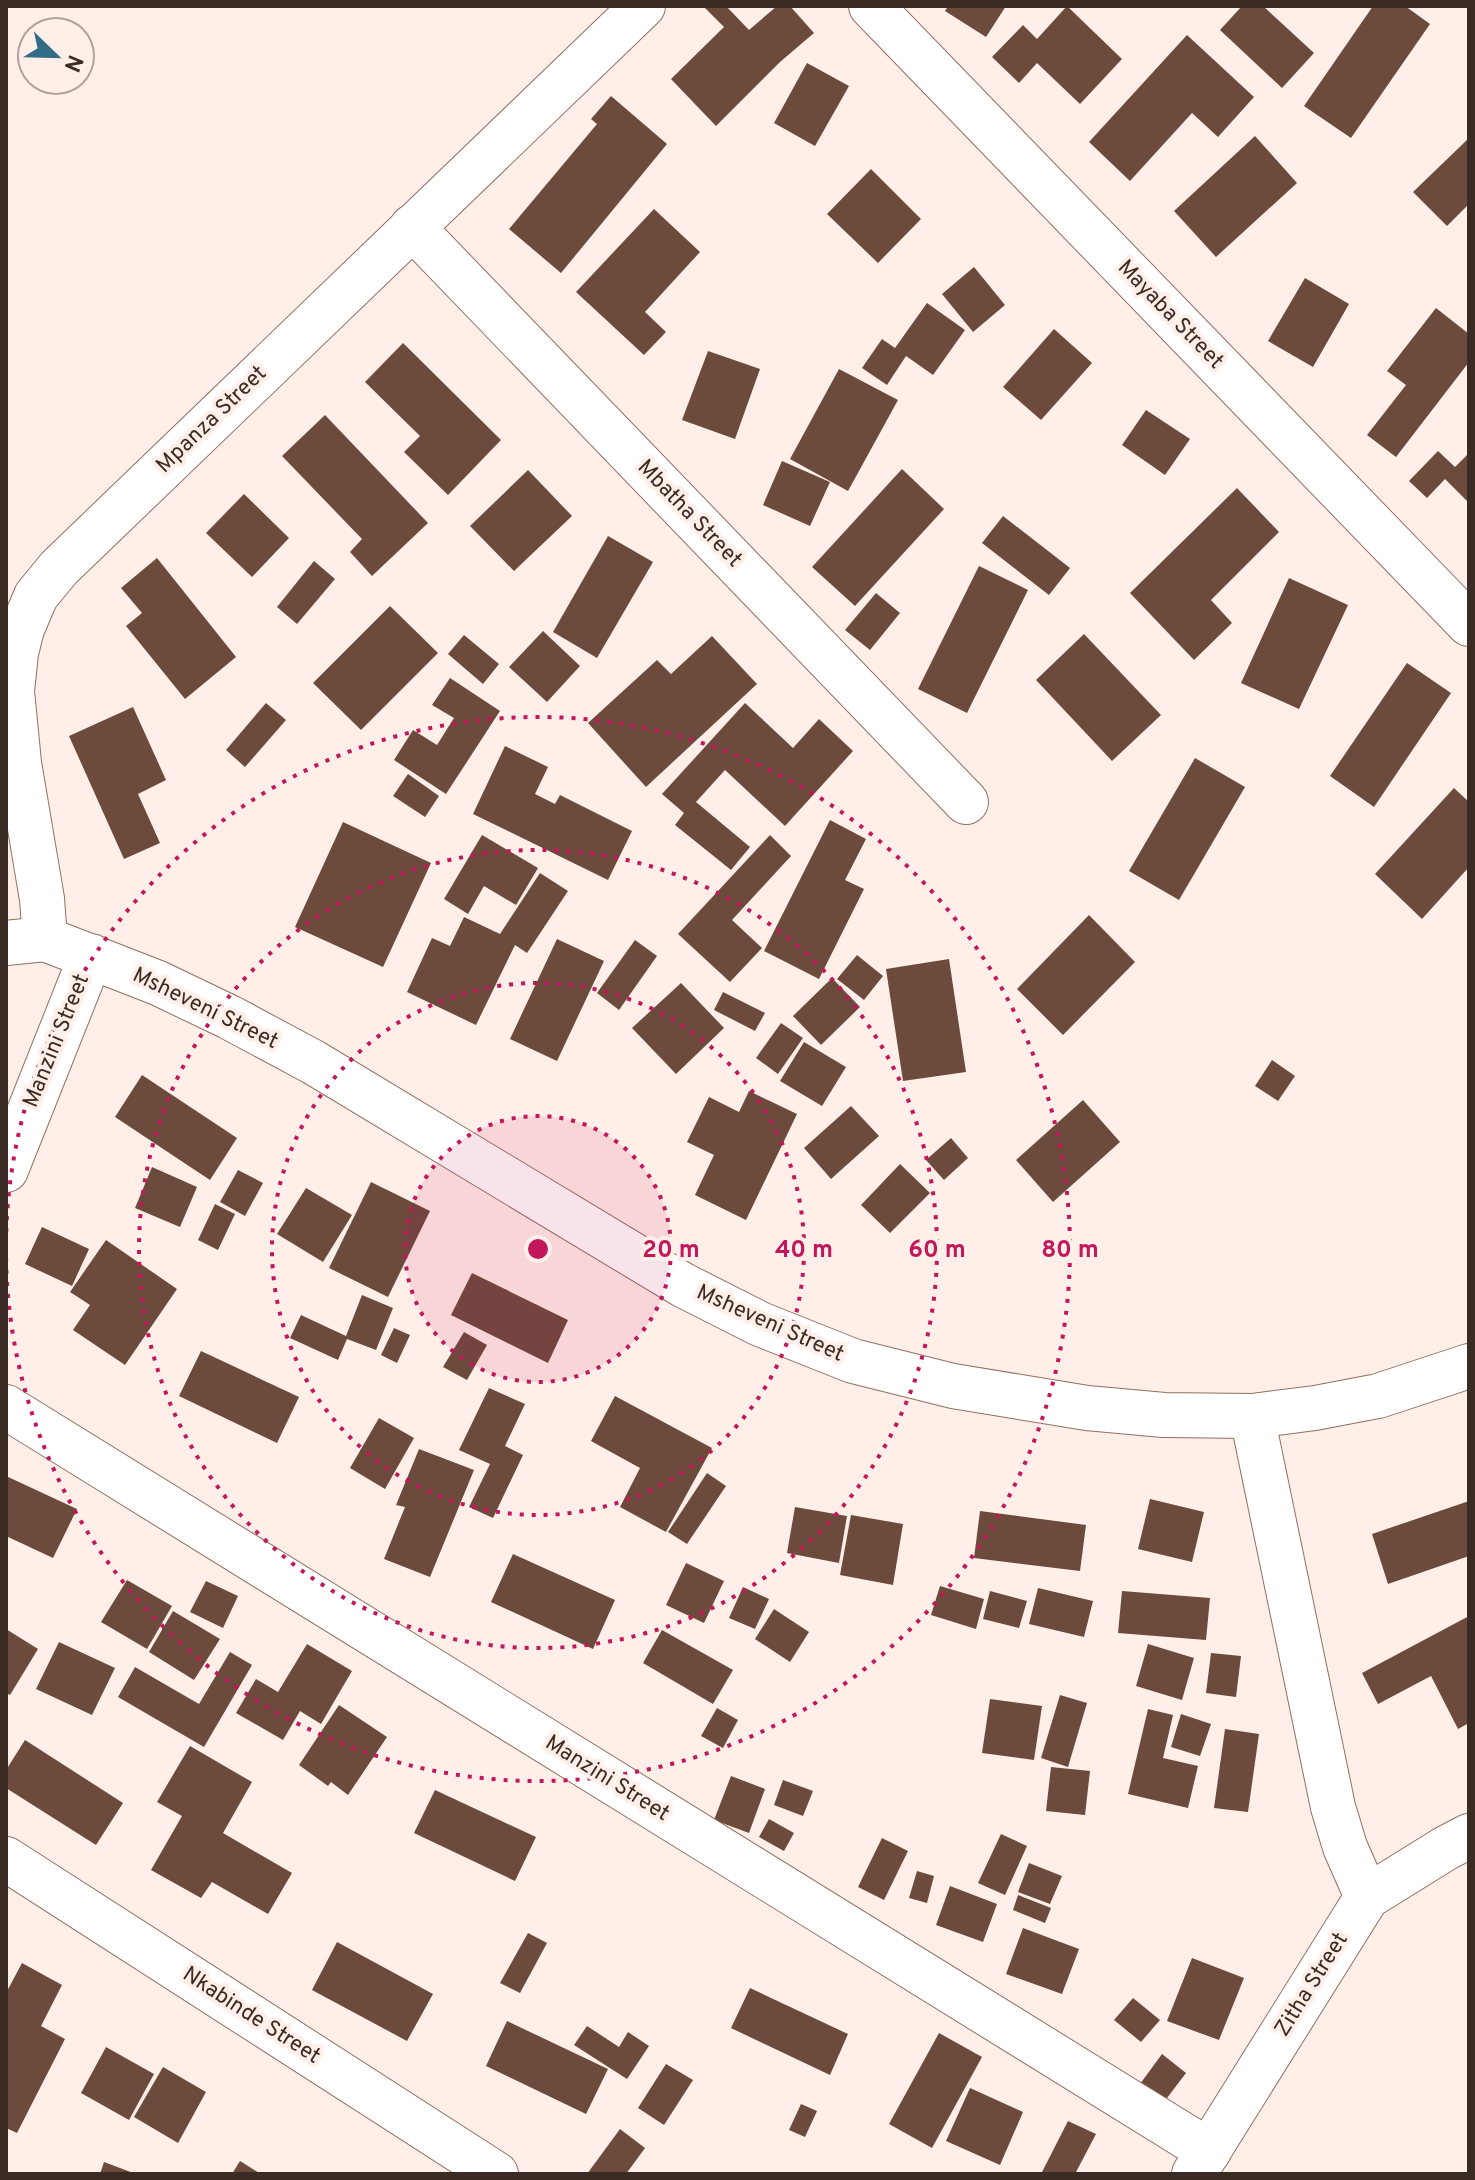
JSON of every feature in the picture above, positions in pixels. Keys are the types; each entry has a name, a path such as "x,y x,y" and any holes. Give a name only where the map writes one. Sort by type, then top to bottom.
{"street":[{"name":"Mpanza Street","path":"26,941 42,899 19,763 12,691 22,629 36,596 59,568 643,6"},
{"name":"Mayaba Street","path":"871,6 1469,624"},
{"name":"Mbatha Street","path":"412,227 966,802"},
{"name":"Msheveni Street","path":"26,941 91,956 229,1017 313,1062 683,1285 760,1324 853,1361 953,1386 1087,1408 1164,1415 1252,1416 1378,1396 1469,1366"},
{"name":"Manzini Street","path":"6,1170 91,956"},
{"name":"Manzini Street","path":"6,1407 1202,2163"},
{"path":"1252,1416 1326,1779 1345,1847 1367,1897"},
{"name":"Zitha Street","path":"1202,2163 1367,1897 1469,1836"},
{"name":"Nkabinde Street","path":"6,1859 496,2174"}],"building":[{"path":"703,6 726,6 749,30 777,6 790,6 814,33 716,126 671,79 724,27"},
{"path":"948,6 1006,6 986,37 945,11"},
{"path":"1067,6 1122,59 1080,104 1037,63 1019,83 992,57 1023,25 1037,39"},
{"path":"1242,6 1263,6 1314,53 1282,88 1220,30"},
{"path":"1373,6 1405,6 1430,24 1351,138 1304,106"},
{"path":"1187,35 1254,97 1218,137 1192,113 1130,181 1089,142"},
{"path":"807,63 849,86 815,146 774,123"},
{"path":"611,96 667,144 561,273 509,229 597,124 591,119"},
{"path":"1255,136 1297,183 1216,257 1174,211"},
{"path":"1469,138 1469,204 1447,226 1413,192"},
{"path":"871,169 921,219 878,263 827,214"},
{"path":"654,209 700,252 645,312 666,332 644,355 576,292"},
{"path":"974,267 1005,305 973,332 942,294"},
{"path":"1305,278 1349,304 1313,367 1268,341"},
{"path":"927,303 965,330 933,375 906,356 887,385 862,368 882,339 895,348"},
{"path":"1436,308 1469,334 1469,362 1396,457 1367,435 1406,385 1387,371"},
{"path":"1054,329 1092,363 1041,420 1003,387"},
{"path":"403,343 501,440 448,495 404,452 420,436 365,382"},
{"path":"708,351 760,369 735,439 682,420"},
{"path":"839,369 898,400 848,491 790,459"},
{"path":"1146,410 1190,439 1165,475 1122,445"},
{"path":"325,415 428,523 372,576 350,552 362,539 282,456"},
{"path":"1438,451 1455,467 1469,453 1469,503 1445,479 1427,498 1409,481"},
{"path":"782,461 830,482 810,526 763,505"},
{"path":"902,469 944,509 855,606 812,567"},
{"path":"528,470 572,516 514,571 470,526"},
{"path":"1237,488 1279,532 1211,600 1232,623 1194,660 1130,593"},
{"path":"244,494 289,538 252,577 206,533"},
{"path":"1003,516 1070,568 1049,595 982,543"},
{"path":"608,536 653,562 597,658 553,632"},
{"path":"157,558 236,657 185,699 126,626 142,613 121,588"},
{"path":"314,561 335,579 297,624 277,607"},
{"path":"979,566 1028,590 967,713 918,689"},
{"path":"1289,578 1348,605 1299,709 1241,683"},
{"path":"876,593 900,613 870,650 845,630"},
{"path":"390,606 438,653 361,730 313,683"},
{"path":"543,631 580,666 547,702 509,667"},
{"path":"1084,634 1161,715 1112,761 1036,680"},
{"path":"464,635 499,664 483,684 448,654"},
{"path":"712,636 757,684 646,787 588,723 657,660 671,674"},
{"path":"1407,663 1451,693 1374,807 1330,776"},
{"path":"450,678 500,711 446,794 394,760 413,730 437,745 454,718 432,705"},
{"path":"266,703 286,720 245,767 226,750"},
{"path":"745,703 793,748 819,719 853,751 785,826 725,770 696,802 750,847 731,870 675,825 684,813 662,794"},
{"path":"133,707 166,780 138,794 160,843 124,859 69,736"},
{"path":"505,746 548,767 535,794 555,804 560,795 632,831 608,880 473,814"},
{"path":"1195,758 1245,787 1179,900 1129,871"},
{"path":"408,774 439,796 425,817 393,796"},
{"path":"1454,788 1469,802 1469,867 1422,919 1375,874"},
{"path":"830,820 866,839 845,880 864,889 819,979 764,951"},
{"path":"343,822 431,863 383,967 295,927"},
{"path":"482,835 538,868 516,905 484,886 468,914 444,899"},
{"path":"770,835 791,856 732,920 762,948 730,982 678,934"},
{"path":"540,873 568,891 527,953 515,945 476,1025 407,992 432,938 450,946 464,917 500,934"},
{"path":"1089,915 1135,962 1063,1035 1017,989"},
{"path":"557,939 604,961 557,1061 510,1039"},
{"path":"635,940 657,956 619,1010 597,993"},
{"path":"857,955 883,976 864,1000 837,979"},
{"path":"949,959 966,1072 903,1081 886,969"},
{"path":"832,978 860,1007 821,1045 793,1016"},
{"path":"681,983 724,1028 676,1074 632,1028"},
{"path":"723,992 765,1013 755,1031 714,1010"},
{"path":"781,1023 803,1038 778,1074 756,1058"},
{"path":"804,1042 846,1067 822,1106 780,1081"},
{"path":"1272,1060 1295,1076 1278,1101 1255,1086"},
{"path":"142,1075 237,1138 210,1180 115,1117"},
{"path":"749,1091 797,1114 746,1220 695,1195 714,1155 687,1142 709,1097 739,1112"},
{"path":"1083,1100 1120,1142 1053,1202 1016,1160"},
{"path":"851,1106 879,1136 831,1179 804,1148"},
{"path":"951,1138 968,1158 944,1180 926,1160"},
{"path":"900,1164 930,1193 890,1233 861,1205"},
{"path":"152,1167 197,1187 180,1227 135,1208"},
{"path":"238,1170 263,1183 245,1216 220,1202"},
{"path":"371,1182 430,1211 388,1297 329,1268"},
{"path":"306,1188 352,1215 323,1262 277,1234"},
{"path":"215,1204 235,1214 218,1250 198,1240"},
{"path":"42,1227 89,1249 72,1286 25,1264"},
{"path":"106,1240 177,1289 125,1365 73,1330 90,1305 70,1292"},
{"path":"472,1273 568,1320 548,1363 451,1315"},
{"path":"362,1295 393,1308 376,1350 347,1339 338,1360 290,1338 301,1315 346,1336"},
{"path":"394,1328 410,1335 397,1363 381,1355"},
{"path":"464,1332 487,1345 467,1380 443,1367"},
{"path":"201,1351 299,1397 277,1443 179,1396"},
{"path":"489,1388 525,1404 505,1446 523,1455 493,1518 469,1507 490,1464 459,1450"},
{"path":"615,1396 712,1448 666,1532 620,1507 640,1468 591,1441"},
{"path":"379,1418 414,1438 385,1489 350,1468"},
{"path":"419,1449 474,1470 430,1577 384,1559 405,1507 396,1505"},
{"path":"707,1473 726,1486 687,1544 668,1532"},
{"path":"6,1476 77,1509 53,1558 6,1536"},
{"path":"1150,1499 1204,1512 1192,1562 1138,1549"},
{"path":"1469,1501 1469,1556 1388,1584 1372,1534"},
{"path":"795,1507 847,1516 839,1563 787,1553"},
{"path":"980,1511 1086,1525 1080,1571 974,1558"},
{"path":"851,1515 903,1524 893,1585 840,1575"},
{"path":"513,1554 615,1600 593,1649 491,1602"},
{"path":"686,1563 724,1581 704,1623 666,1605"},
{"path":"127,1580 172,1606 147,1649 101,1622"},
{"path":"206,1581 238,1596 223,1628 190,1612"},
{"path":"940,1586 984,1599 976,1629 931,1615"},
{"path":"743,1587 769,1599 755,1629 729,1618"},
{"path":"1038,1588 1093,1601 1084,1637 1029,1624"},
{"path":"990,1591 1027,1601 1019,1628 983,1619"},
{"path":"1122,1591 1210,1598 1206,1640 1118,1633"},
{"path":"774,1609 809,1632 790,1662 755,1639"},
{"path":"173,1611 220,1639 194,1680 149,1652"},
{"path":"1469,1616 1469,1723 1458,1729 1431,1676 1378,1704 1362,1673"},
{"path":"6,1629 38,1649 10,1695 6,1693"},
{"path":"662,1630 733,1670 713,1704 643,1663"},
{"path":"59,1642 115,1668 92,1715 36,1689"},
{"path":"307,1644 352,1671 321,1724 300,1711 283,1740 236,1713 256,1679 278,1692"},
{"path":"1148,1644 1194,1658 1182,1700 1136,1686"},
{"path":"230,1652 252,1665 204,1747 118,1697 135,1667 199,1704"},
{"path":"1211,1653 1241,1656 1236,1697 1206,1693"},
{"path":"1060,1695 1087,1703 1068,1767 1041,1758"},
{"path":"990,1699 1042,1706 1034,1760 982,1753"},
{"path":"339,1705 387,1737 348,1795 331,1782 328,1786 299,1765"},
{"path":"717,1708 738,1720 723,1748 701,1736"},
{"path":"1148,1709 1173,1715 1163,1758 1198,1766 1188,1808 1128,1794"},
{"path":"1181,1714 1211,1724 1200,1756 1171,1747"},
{"path":"1225,1729 1259,1734 1248,1812 1214,1808"},
{"path":"25,1740 123,1803 96,1845 6,1788 6,1770"},
{"path":"190,1746 252,1782 223,1833 292,1873 268,1914 212,1882 201,1898 151,1870 182,1816 157,1802"},
{"path":"1051,1767 1090,1771 1085,1815 1046,1811"},
{"path":"731,1776 765,1789 749,1833 714,1820"},
{"path":"783,1780 813,1791 803,1816 774,1805"},
{"path":"435,1790 536,1837 515,1881 414,1833"},
{"path":"769,1819 794,1833 784,1851 759,1837"},
{"path":"1001,1834 1027,1846 1005,1895 978,1883"},
{"path":"882,1838 908,1851 884,1900 858,1887"},
{"path":"1029,1863 1062,1876 1050,1904 1018,1892"},
{"path":"917,1871 934,1876 927,1903 909,1898"},
{"path":"950,1886 997,1904 983,1942 936,1925"},
{"path":"1018,1895 1051,1908 1045,1923 1013,1910"},
{"path":"1023,1928 1079,1949 1062,1994 1006,1974"},
{"path":"528,1933 547,1943 520,1993 500,1983"},
{"path":"337,1942 433,1994 407,2041 312,1990"},
{"path":"1192,1958 1244,1978 1219,2040 1167,2021"},
{"path":"22,1963 62,1985 41,2026 65,2039 17,2133 6,2128 6,1993"},
{"path":"750,1988 848,2034 830,2075 731,2028"},
{"path":"1133,1998 1160,2020 1141,2042 1114,2020"},
{"path":"507,2021 608,2069 586,2114 486,2066"},
{"path":"587,2026 619,2047 628,2032 649,2046 627,2079 574,2045"},
{"path":"939,2033 982,2057 932,2148 889,2124"},
{"path":"106,2047 154,2074 129,2120 81,2093"},
{"path":"1162,2054 1186,2073 1164,2102 1140,2084"},
{"path":"666,2064 693,2080 664,2125 638,2108"},
{"path":"163,2067 206,2092 178,2143 134,2117"},
{"path":"970,2088 1023,2112 1000,2165 946,2141"},
{"path":"801,2104 817,2111 805,2137 789,2130"},
{"path":"1068,2121 1096,2134 1075,2174 1041,2174"},
{"path":"620,2129 645,2148 626,2174 587,2174"},
{"path":"240,2161 261,2174 232,2174"},
{"path":"104,2162 136,2174 100,2174"}]}
